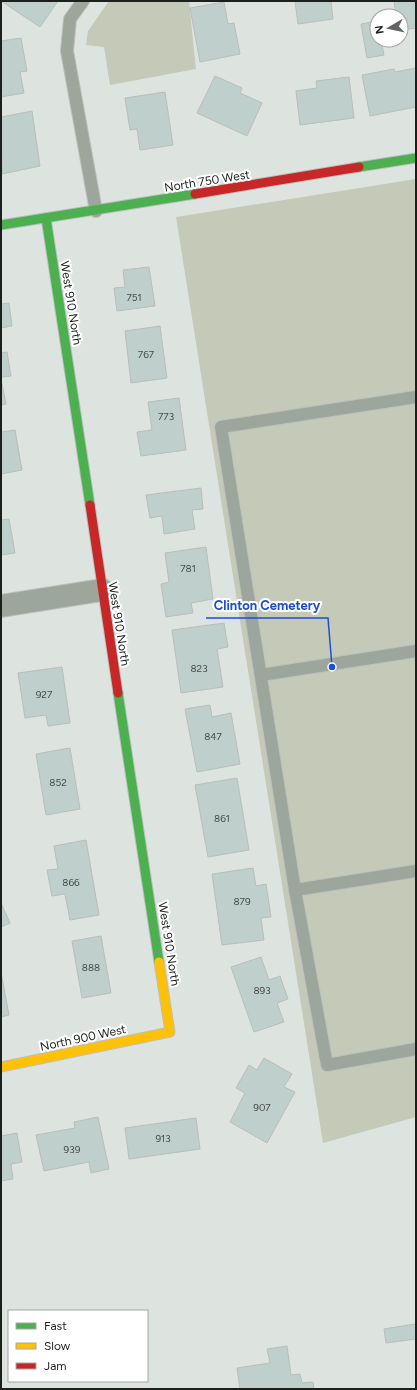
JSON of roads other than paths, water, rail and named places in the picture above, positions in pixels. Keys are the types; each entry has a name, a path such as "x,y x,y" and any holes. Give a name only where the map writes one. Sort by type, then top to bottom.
{"street":[{"name":"North 750 West","path":"1,225 96,211 416,158"},
{"name":"West 910 North","path":"46,218 170,1032"},
{"path":"1,606 102,590"},
{"name":"North 900 West","path":"1,1068 170,1032"}],"lane":[{"path":"83,1 70,19 67,51 96,211"},
{"path":"416,396 221,427 296,890 327,1065 416,1050"},
{"path":"261,675 416,651"},
{"path":"296,890 416,871"}],"place":[{"name":"Clinton Cemetery","path":"332,667"}]}
